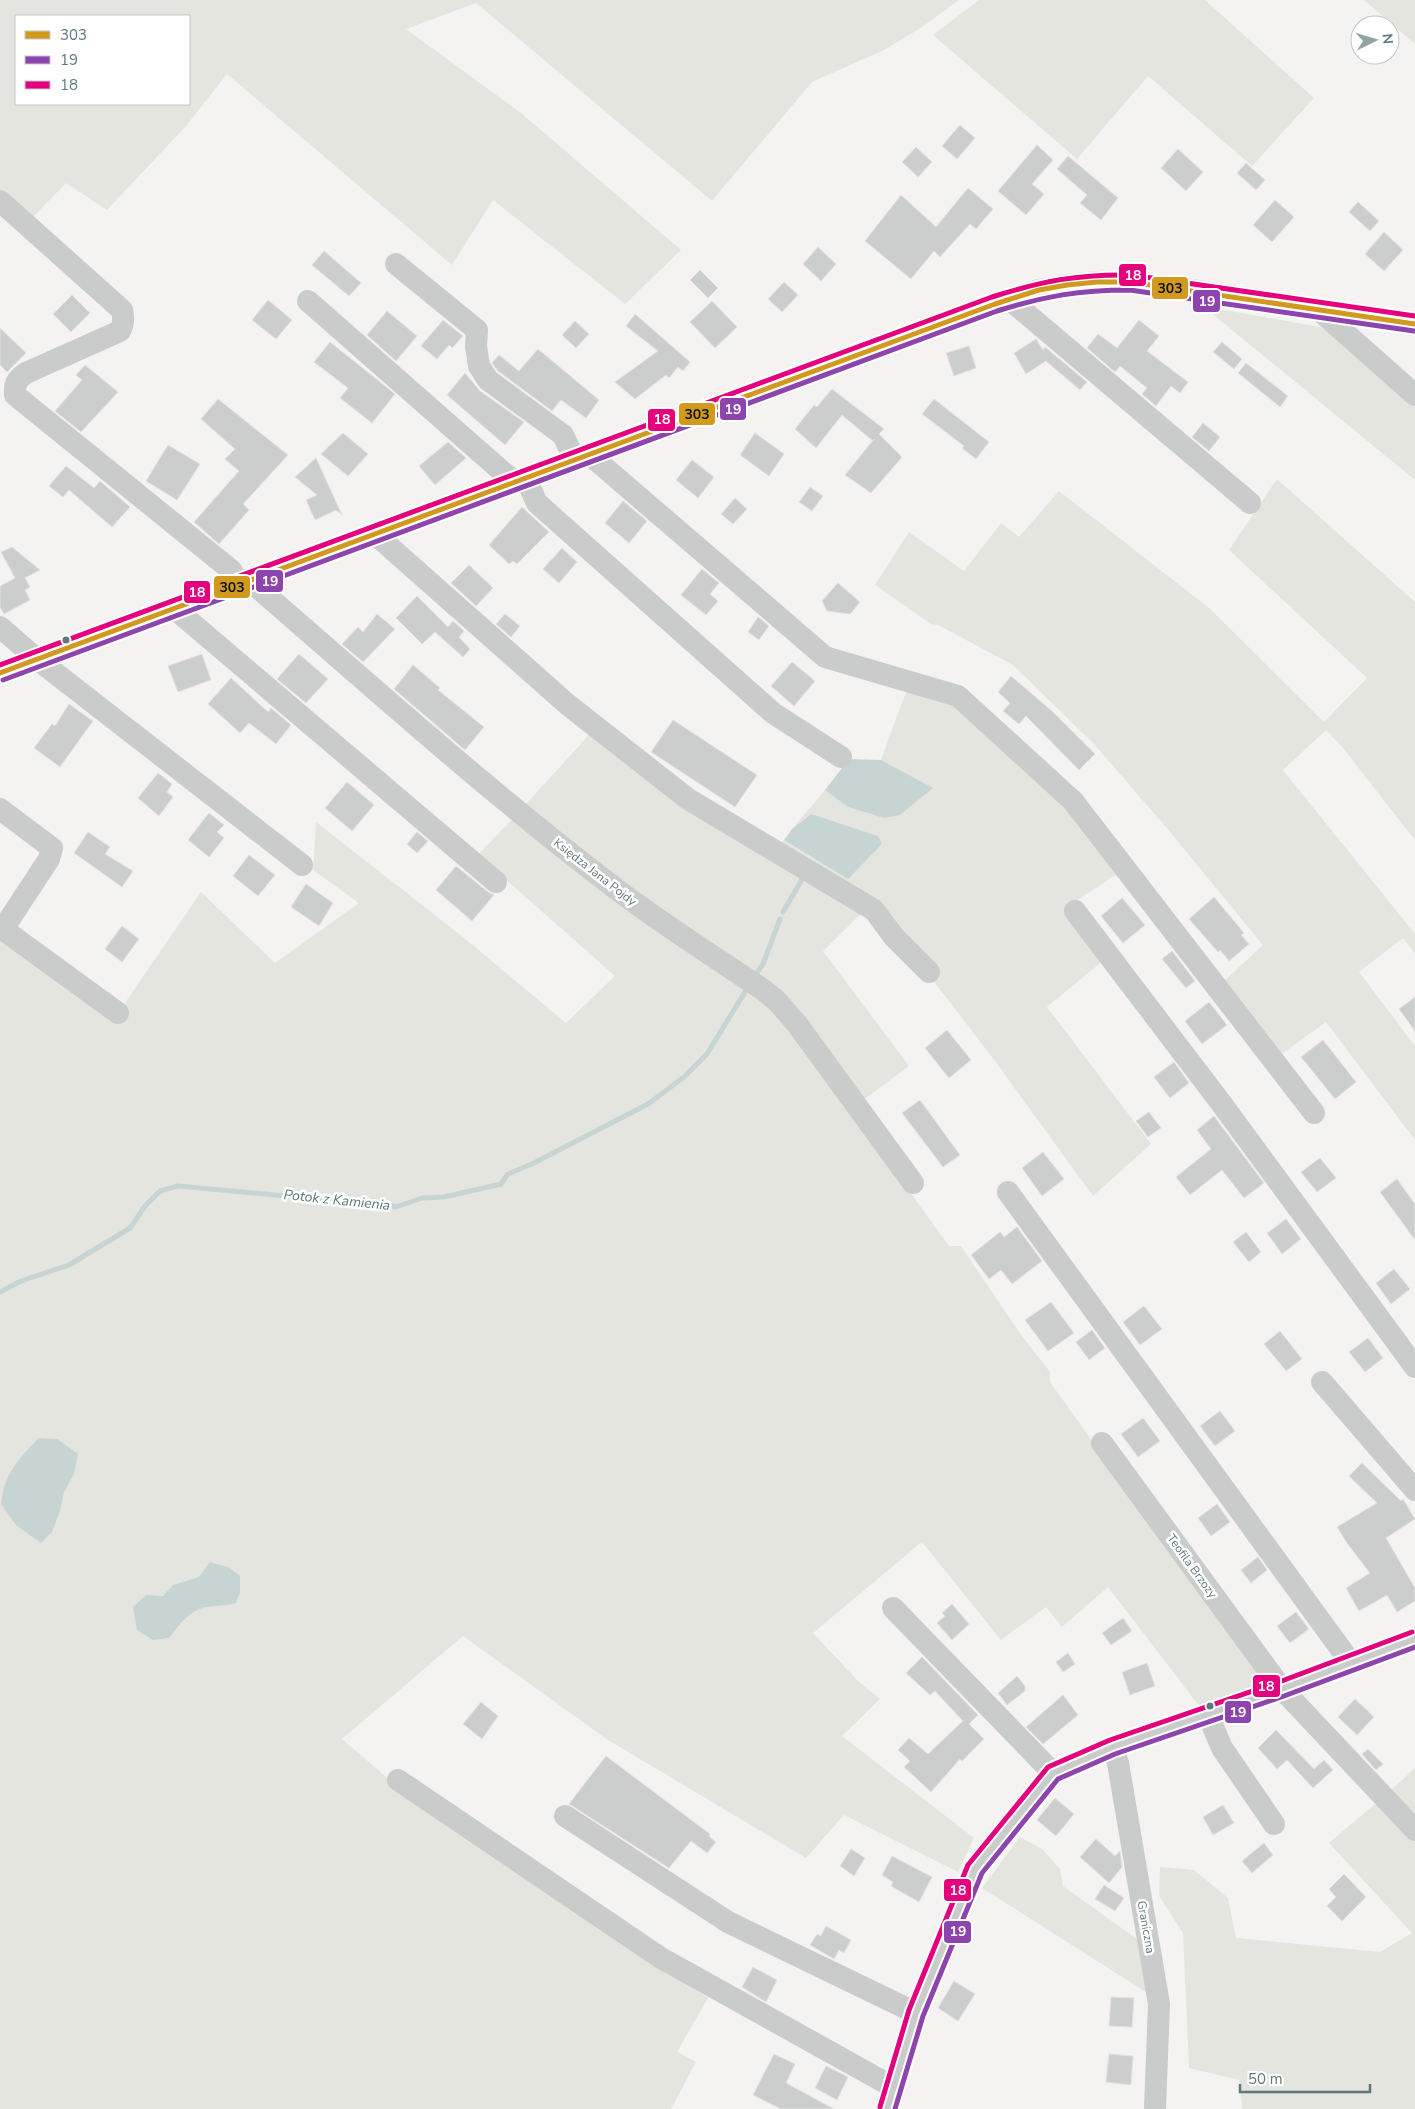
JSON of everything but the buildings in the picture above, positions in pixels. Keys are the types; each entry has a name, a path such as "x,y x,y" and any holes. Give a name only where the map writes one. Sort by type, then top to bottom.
{"street":[{"path":"0,202 122,310 124,319 120,331 26,373 18,378 14,386 8,388"},
{"path":"396,264 477,330 476,346 479,366 488,380 563,435 583,458 825,657 958,696 1073,801 1314,1113"},
{"path":"0,673 1009,299 1060,286 1112,282 1178,288 1415,324"},
{"path":"1009,299 1250,503"},
{"path":"308,301 505,474 521,480 537,503 766,706 841,757"},
{"path":"1318,309 1415,395"},
{"name":"Księdza Jana Pojdy","path":"8,388 232,570 245,583 585,866 655,917 776,1000 797,1024 912,1184"},
{"path":"375,534 567,704 688,799 874,910 894,937 929,972"},
{"path":"176,609 496,882"},
{"path":"0,627 37,659 302,865"},
{"path":"0,809 52,848 49,859 7,923 8,933 118,1013"},
{"path":"1075,911 1227,1111 1415,1367"},
{"path":"1008,1192 1351,1663"},
{"path":"1322,1382 1415,1490"},
{"name":"Teofila Brzozy","path":"1102,1443 1282,1689 1415,1830"},
{"path":"893,1608 1053,1774"},
{"path":"886,2109 916,2013 976,1869 1053,1774 1112,1747 1282,1689 1415,1639"},
{"path":"1208,1715 1222,1748 1274,1824"},
{"name":"Graniczna","path":"1112,1747 1118,1763 1159,2004 1155,2109"},
{"path":"398,1780 661,1958 893,2087"},
{"path":"565,1816 728,1922 916,2013"}],"shaded area":[{"path":"0,0 959,0 922,27 884,50 812,82 712,201 476,3 406,29 521,113 681,250 625,304 493,200 452,265 227,74 186,126 107,210 66,183 31,219 0,190"},
{"path":"979,0 1205,0 1314,98 1252,166 1148,76 1077,159 933,35"},
{"path":"1364,0 1415,0 1415,44 1400,31 1400,15 1381,15"},
{"path":"1203,306 1336,330 1415,401 1415,480"},
{"path":"1277,479 1415,602 1415,840 1343,748 1326,730 1283,770 1415,934 1415,953 1403,938 1359,972 1415,1046 1415,1140 1326,1022 1276,1058 1222,983 1263,945 1165,826 1094,744 1013,665 938,625 931,624 875,585 909,532 964,571 1001,523 1019,537 1059,491 1209,608 1324,722 1367,678 1229,550"},
{"path":"907,689 946,700 1065,805 1120,872 1067,907 1104,960 1047,1007 1151,1144 1093,1196 995,1061 873,902 823,951 909,1066 862,1101 787,998 601,868 525,805 600,723 688,791 778,846 784,840 848,879 811,814 792,829 825,790 848,807 900,815 932,788 881,760"},
{"path":"849,759 881,760 933,788 900,815 884,818 848,807 825,790"},
{"path":"811,814 878,836 882,844 848,879 784,840 792,829"},
{"path":"515,816 761,1000 791,1028 949,1246 961,1246 1019,1332 1050,1372 1050,1382 1268,1686 1200,1707 1108,1587 1062,1627 1046,1607 1001,1640 922,1542 813,1633 859,1682 880,1699 842,1736 974,1838 958,1872 844,1815 806,1858 608,1740 463,1636 342,1739 391,1781 565,1902 708,1998 677,2052 696,2062 671,2109 0,2109 0,928 118,1013 201,892 275,963 359,903 313,870 316,822 468,941 566,1023 615,976 478,855"},
{"path":"39,1438 57,1439 78,1454 74,1474 64,1492 60,1511 52,1532 41,1543 16,1525 1,1504 5,1484 13,1468"},
{"path":"210,1562 230,1568 240,1576 240,1592 236,1603 197,1610 178,1626 169,1638 153,1640 137,1630 133,1607 146,1595 163,1596 173,1585 199,1577"},
{"path":"1415,1768 1415,1824 1387,1794"},
{"path":"1381,1799 1415,1835 1415,2109 1242,2109 1239,2080 1189,2068 1183,1933 1159,1896 1160,1867 1194,1870 1228,1898 1236,1938 1380,1952 1412,1933 1329,1843"},
{"path":"1020,1837 1042,1849 1060,1869 1063,1886 1141,1942 1149,1994 982,1888"}],"waterway":[{"name":"Potok z Kamienia","path":"783,912 804,876"},
{"name":"Potok z Kamienia","path":"754,977 763,964 780,919"},
{"name":"Potok z Kamienia","path":"0,1292 21,1281 69,1265 130,1228 145,1206 160,1191 178,1186 307,1198 373,1201 396,1207 422,1198 444,1197 501,1184 508,1174 532,1164 648,1104 684,1077 707,1054 748,987"}],"transit line":[{"name":"18","path":"0,665 992,297 1027,287 1077,277 1131,275 1415,316"},
{"name":"303","path":"0,673 995,304 1039,290 1097,282 1130,282 1415,324"},
{"name":"19","path":"3,680 997,311 1031,301 1094,291 1130,290 1414,331"},
{"name":"18","path":"880,2107 909,2010 968,1865 1048,1767 1110,1740 1279,1682 1412,1632"},
{"name":"19","path":"895,2109 923,2016 982,1873 1058,1779 1115,1754 1284,1696 1415,1647"}]}
